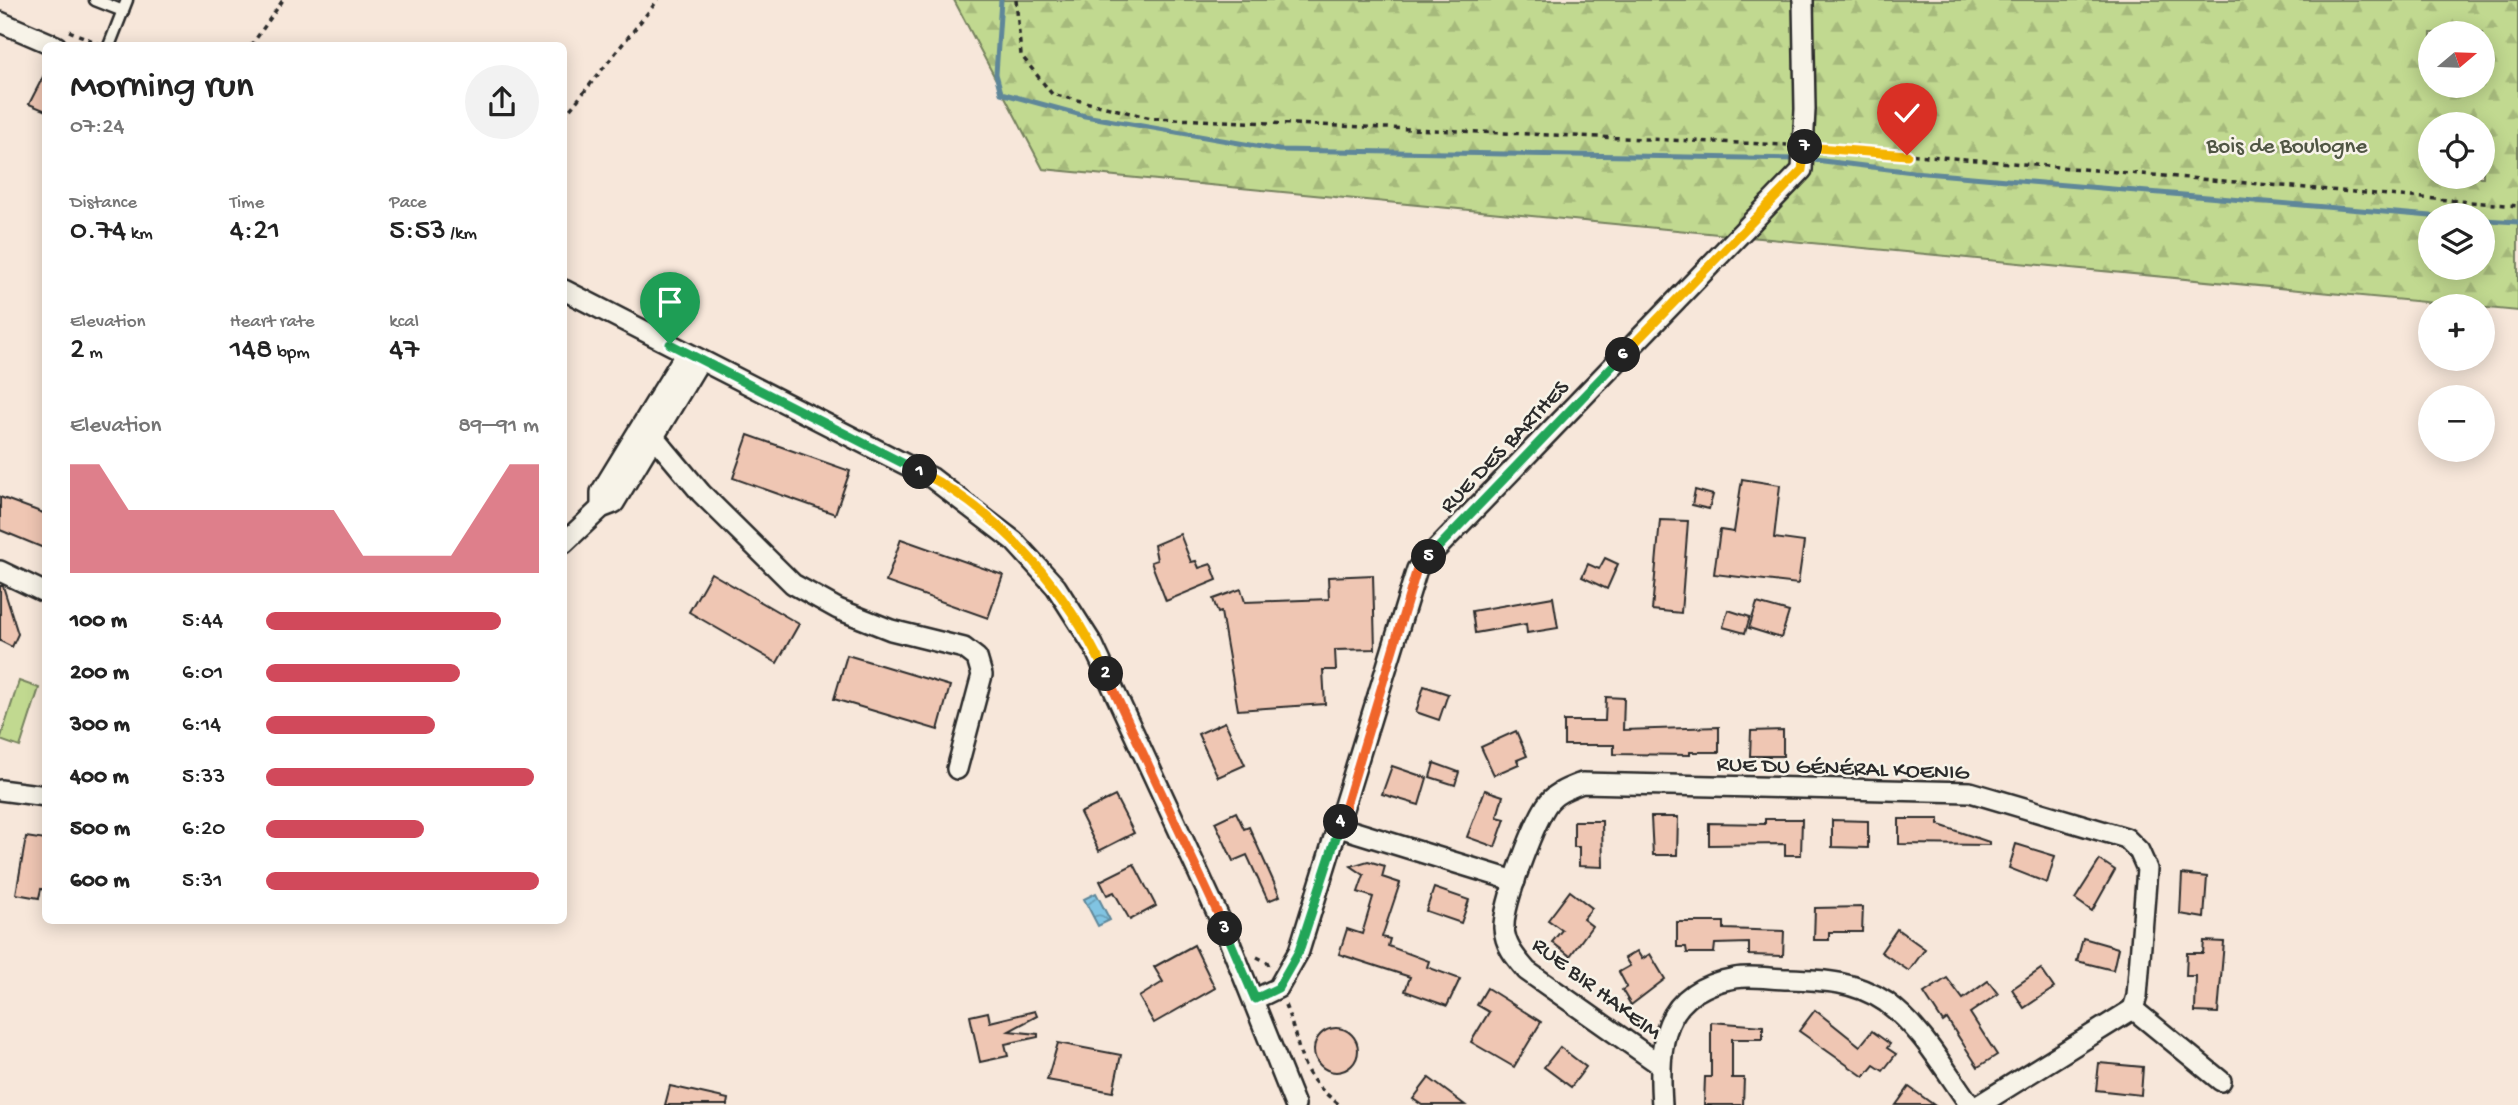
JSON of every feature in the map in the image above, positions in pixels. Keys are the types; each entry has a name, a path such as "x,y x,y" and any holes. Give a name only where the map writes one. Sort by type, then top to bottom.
{"street":[{"path":"1802,0 1805,146"},
{"path":"0,23 46,42"},
{"name":"RUE DES BARTHES","path":"1278,988 1299,951 1417,569 1802,170 1805,146"},
{"path":"567,292 932,478 1014,541 1056,587 1093,645 1255,999 1295,1105"},
{"path":"567,540 601,508 614,503 654,437 693,356"},
{"path":"601,508 601,492 693,356"},
{"path":"654,437 701,493 793,584 838,609 891,630 964,648 977,658 982,675 957,769"},
{"path":"0,571 42,591"},
{"name":"RUE DU GÉNÉRAL KOENIG","path":"1515,881 1546,804 1561,791 1582,783 1970,792 2126,838 2139,850 2147,869 2137,996 2133,1009"},
{"path":"0,790 42,795"},
{"path":"1339,827 1515,881"},
{"name":"RUE BIR HAKEIM","path":"1515,881 1504,928 1512,953 1527,971 1659,1064"},
{"path":"1662,1105 1659,1064 1663,1034 1689,997 1735,978 1833,980 1861,988 1913,1024 1970,1105"},
{"path":"1255,999 1278,988"},
{"path":"1979,1105 2133,1009 2221,1081"}],"lane":[{"path":"95,0 123,11"},
{"path":"111,42 127,0"}],"path":[{"path":"254,42 283,0"},
{"path":"567,113 658,0"},
{"path":"1016,0 1021,55 1052,94 1151,118 1805,146 2518,206"},
{"path":"1255,955 1267,962 1306,1067 1317,1087 1340,1105"}],"green space":[{"name":"Bois de Boulogne","path":"954,0 2518,0 2518,311 2495,309 2495,294 2418,294 2418,301 1043,169"},
{"path":"19,681 39,688 20,747 0,740"}],"water":[{"path":"1096,893 1110,920 1098,926 1084,899"}],"building":[{"path":"42,79 42,109 29,104"},
{"path":"748,435 850,471 835,514 733,478"},
{"path":"1742,479 1780,485 1774,538 1804,542 1798,584 1714,574 1720,530 1734,532"},
{"path":"1695,490 1713,495 1709,509 1692,505"},
{"path":"0,497 42,513 42,547 0,530"},
{"path":"1660,520 1688,521 1681,613 1652,610"},
{"path":"1180,534 1191,562 1196,561 1199,568 1211,564 1217,580 1166,601 1151,562 1157,560 1154,545"},
{"path":"901,539 1003,575 988,618 886,582"},
{"path":"1605,558 1618,564 1607,589 1582,577 1588,564 1599,569"},
{"path":"711,573 799,624 777,663 689,612"},
{"path":"1373,575 1375,649 1335,650 1336,670 1323,670 1325,704 1238,710 1221,612 1218,613 1213,599 1241,589 1245,602 1329,599 1328,577"},
{"path":"0,586 3,586 18,634 12,647 0,641"},
{"path":"1553,597 1558,628 1527,633 1526,624 1475,633 1472,611"},
{"path":"1757,603 1789,612 1781,638 1749,628"},
{"path":"1728,610 1750,617 1745,633 1723,627"},
{"path":"847,655 950,686 938,730 834,699"},
{"path":"1424,686 1448,694 1439,720 1416,712"},
{"path":"1606,697 1624,698 1623,730 1719,727 1719,752 1690,752 1690,755 1614,754 1614,745 1564,745 1564,721 1605,721"},
{"path":"1225,722 1245,765 1218,777 1198,734"},
{"path":"1783,730 1783,756 1750,756 1751,731"},
{"path":"1516,731 1527,756 1517,760 1519,764 1494,775 1481,747"},
{"path":"1434,763 1459,772 1455,785 1430,777"},
{"path":"1392,766 1427,778 1419,805 1382,794"},
{"path":"1485,790 1503,796 1497,817 1505,819 1495,847 1467,837"},
{"path":"1115,796 1134,833 1099,851 1080,813"},
{"path":"1236,812 1244,829 1249,827 1280,896 1268,901 1247,855 1233,861 1215,822"},
{"path":"1651,817 1678,817 1677,855 1653,855"},
{"path":"1765,819 1802,819 1801,855 1785,855 1785,844 1709,845 1709,823 1765,824"},
{"path":"1899,819 1939,819 1939,825 1989,842 1989,845 1899,844"},
{"path":"1832,820 1868,821 1868,848 1832,847"},
{"path":"1574,821 1602,821 1603,867 1579,866 1579,847 1574,847"},
{"path":"26,837 42,839 42,889 39,898 16,894"},
{"path":"2016,844 2055,856 2047,883 2009,868"},
{"path":"2100,860 2115,870 2092,911 2075,899"},
{"path":"1368,861 1385,866 1382,877 1400,883 1382,937 1390,939 1388,946 1429,961 1427,967 1460,979 1447,1006 1405,991 1410,977 1339,954 1347,929 1362,934 1373,897 1358,892 1364,875 1351,866"},
{"path":"1134,864 1156,906 1130,920 1114,892 1107,895 1100,881"},
{"path":"2182,874 2207,877 2204,918 2180,914"},
{"path":"1434,888 1469,900 1461,923 1426,911"},
{"path":"1570,891 1592,908 1583,919 1592,926 1570,956 1552,942 1562,930 1548,920"},
{"path":"1863,907 1862,932 1829,932 1829,940 1814,940 1815,908"},
{"path":"1677,922 1724,922 1724,929 1784,931 1783,956 1749,955 1749,943 1715,944 1714,953 1687,953 1686,947 1677,947"},
{"path":"1897,929 1925,949 1909,971 1881,952"},
{"path":"2083,938 2118,948 2113,970 2077,961"},
{"path":"2204,941 2224,942 2218,1013 2195,1012 2196,976 2186,976 2187,953 2203,953"},
{"path":"1194,945 1215,988 1154,1023 1139,997 1163,982 1154,967"},
{"path":"1637,951 1642,959 1650,954 1665,979 1631,1005 1622,990 1627,987 1619,972 1630,966 1625,958"},
{"path":"2041,969 2054,988 2024,1008 2012,989"},
{"path":"1947,978 1963,999 1988,981 1998,994 1970,1013 1997,1055 1978,1067 1947,1019 1943,1022 1924,993"},
{"path":"1487,988 1541,1022 1514,1067 1471,1042 1489,1012 1477,1005"},
{"path":"1815,1010 1860,1046 1872,1031 1890,1044 1887,1048 1896,1054 1883,1071 1874,1065 1864,1077 1799,1031"},
{"path":"1035,1011 1037,1016 1009,1031 1038,1034 1038,1037 1005,1044 1008,1056 980,1062 970,1016 988,1012 990,1022"},
{"path":"1711,1022 1763,1026 1763,1039 1732,1039 1732,1078 1744,1078 1743,1105 1704,1105 1705,1077 1711,1077"},
{"path":"1336,1028 1345,1029 1352,1034 1357,1041 1357,1059 1352,1066 1345,1071 1336,1072 1327,1071 1320,1066 1315,1059 1314,1050 1315,1041 1320,1034 1327,1029"},
{"path":"1058,1043 1121,1055 1113,1092 1047,1080"},
{"path":"1560,1047 1586,1067 1571,1087 1544,1067"},
{"path":"2099,1063 2143,1067 2141,1095 2096,1090"},
{"path":"1429,1078 1465,1105 1422,1105 1413,1099"},
{"path":"670,1086 728,1099 727,1105 665,1105"},
{"path":"1909,1087 1934,1105 1896,1105"}],"waterway":[{"path":"1001,0 996,74 1001,93 1085,116 1279,150 1797,159"},
{"path":"1807,159 1913,172 2418,215"},
{"path":"2495,221 2518,222"}],"route":[{"path":"670,344 932,478 974,507 1014,541 1056,587 1093,645 1255,999 1278,988 1299,951 1376,711 1417,569 1802,170 1805,146 1907,155"}]}
